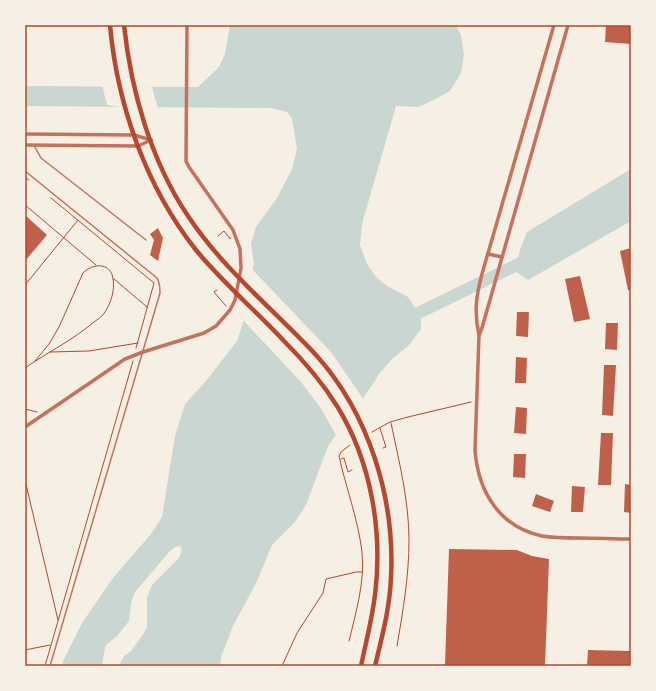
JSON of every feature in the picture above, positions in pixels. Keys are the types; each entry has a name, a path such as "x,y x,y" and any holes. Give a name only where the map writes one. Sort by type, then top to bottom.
{"main road":[{"path":"110,25 120,86 134,135 160,194 177,224 206,262 284,340 320,382 343,415 353,437 365,472 374,514 377,545 375,595 361,666"},
{"path":"124,25 128,59 140,108 166,177 188,216 223,261 325,366 347,396 358,416 369,442 384,490 389,516 391,542 391,578 388,602 375,666"}],"street":[{"path":"25,427 125,359 204,333 216,326 227,314 235,300 241,268 240,249 233,230 186,161 187,25"},
{"path":"554,25 477,293 475,310 479,335 475,436 476,464 481,483 494,507 508,520 524,530 542,536 560,538 631,539"},
{"path":"479,335 568,25"},
{"path":"25,134 134,135 151,140"},
{"path":"25,145 138,146 151,140"},
{"path":"488,254 502,257"}],"lane":[{"path":"34,145 41,158 146,240"},
{"path":"25,171 157,278 160,293 50,666"}],"path":[{"path":"25,177 31,182"},
{"path":"49,196 154,283 135,353"},
{"path":"25,205 96,265 111,272 113,279 112,294 105,313 82,333 25,368"},
{"path":"25,285 81,216"},
{"path":"218,236 224,231 230,239"},
{"path":"35,361 59,327 83,273 96,265"},
{"path":"113,279 147,308"},
{"path":"217,290 214,292 224,304"},
{"path":"49,352 89,351 138,343"},
{"path":"44,666 133,360"},
{"path":"25,409 46,413"},
{"path":"390,422 406,508 409,539 405,598 397,646"},
{"path":"380,428 386,446 383,448"},
{"path":"340,459 344,458 348,472 352,470"},
{"path":"25,480 58,621"},
{"path":"282,666 297,633 323,593 326,579 362,572"},
{"path":"25,650 51,645"}],"shaded area":[{"path":"230,25 455,25 461,35 464,55 461,73 450,91 436,99 418,107 396,106 362,224 360,245 367,264 376,277 387,286 408,297 421,317 421,329 409,345 392,359 379,374 328,446 306,505 294,523 272,545 257,581 233,626 221,657 220,666 119,666 124,656 131,651 144,633 147,627 147,597 152,585 179,558 182,550 180,546 175,547 170,551 135,592 131,603 129,621 117,636 105,647 102,666 62,666 63,661 82,623 113,578 151,534 162,517 175,436 185,404 206,381 237,341 243,323 254,263 251,243 256,227 277,198 292,169 297,149 292,119 287,112 271,108 25,106 25,86 198,87 219,67 225,54"},
{"path":"631,169 631,221 528,280 515,271 520,250 527,232"}],"pier":[{"path":"102,85 152,87 158,109 137,109 107,105"},
{"path":"251,268 331,352 364,400 337,437 322,410 301,382 242,319"}],"building":[{"path":"606,25 631,25 631,44 605,42"},
{"path":"25,215 47,235 25,261"},
{"path":"158,228 163,238 158,261 150,255 154,240 150,234"},
{"path":"631,248 631,290 628,290 620,251"},
{"path":"580,276 590,319 574,322 565,279"},
{"path":"517,312 529,312 528,337 516,336"},
{"path":"606,323 618,323 617,350 605,349"},
{"path":"516,357 527,358 526,383 515,383"},
{"path":"604,365 616,365 613,416 602,415"},
{"path":"516,407 527,408 526,434 514,433"},
{"path":"601,433 613,433 611,485 598,485"},
{"path":"514,454 526,454 525,478 513,477"},
{"path":"625,484 631,485 631,513 624,512"},
{"path":"572,486 585,487 583,512 571,512"},
{"path":"536,494 554,501 550,512 532,506"},
{"path":"449,549 517,550 532,556 549,559 545,666 445,666"},
{"path":"588,650 631,651 631,666 587,666"}],"waterway":[{"path":"403,318 406,319 529,259"}]}
